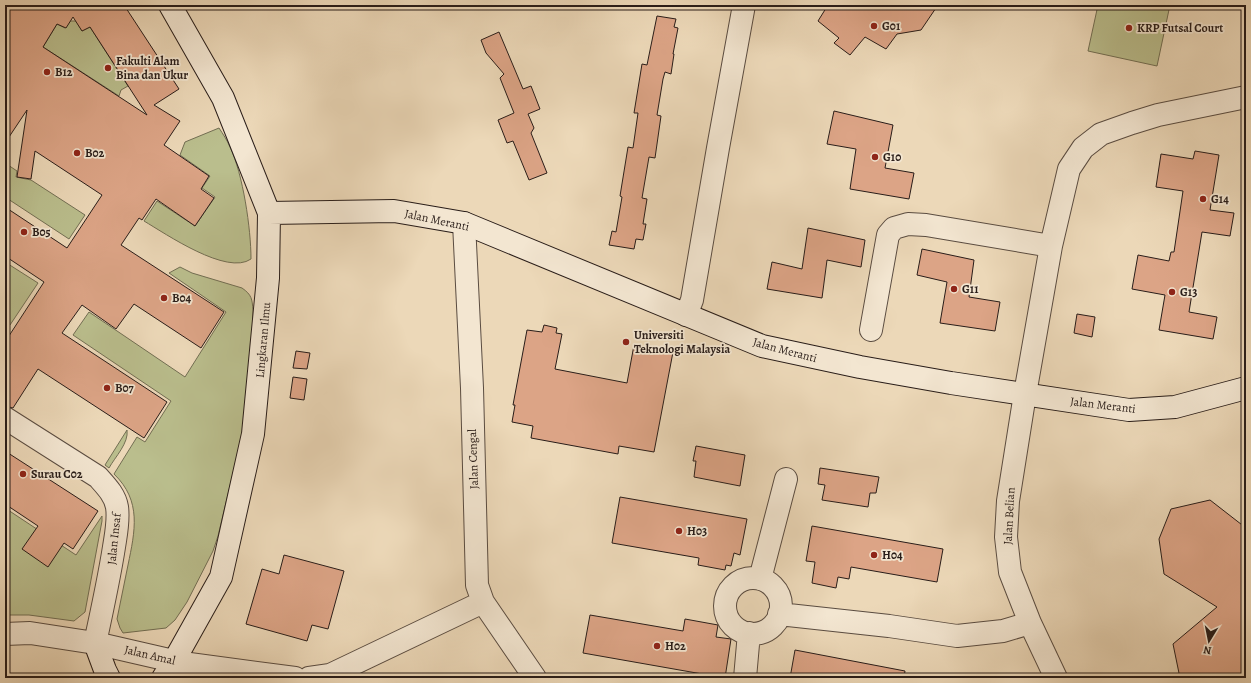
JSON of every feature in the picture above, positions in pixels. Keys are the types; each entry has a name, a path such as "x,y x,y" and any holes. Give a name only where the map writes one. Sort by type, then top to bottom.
{"street":[{"name":"Lingkaran Ilmu","path":"168,669 221,577 254,434 268,278 269,213 223,98 170,5"},
{"path":"686,315 692,300 744,5"},
{"name":"Jalan Belian","path":"1056,678 1030,623 1010,572 1006,537 1008,501 1025,394 1051,246 1069,169 1083,148 1101,134 1132,122 1158,115 1246,97"},
{"name":"Jalan Meranti","path":"269,213 394,211 464,223 762,346 867,369 1129,410 1175,407 1246,388"},
{"name":"Jalan Cengal","path":"464,223 472,388 477,585 482,602 535,678"},
{"path":"872,330 887,239 888,235 894,228 908,224 926,225 1051,246"},
{"name":"Jalan Insaf","path":"5,418 98,477 113,496 117,507 118,520 109,580 95,643"},
{"path":"760,579 786,479"},
{"path":"751,578 760,579 774,588 779,596 781,605 776,621 764,631 749,633 737,628 728,618 725,610 725,600 734,585 742,580 751,578"},
{"path":"310,678 330,675 400,640 482,602"},
{"path":"779,614 889,626 957,636 1003,631 1030,623"},
{"name":"Jalan Amal","path":"5,634 30,633 95,643 168,669 295,678"},
{"path":"745,678 749,633"},
{"path":"95,643 109,678"}],"green space":[{"name":"KRP Futsal Court","path":"1098,5 1170,5 1157,66 1088,51"},
{"path":"70,21 76,21 82,31 90,27 128,86 121,90 119,96 43,47 57,24 65,28"},
{"path":"219,128 228,142 235,158 242,186 250,233 251,259 240,263 227,262 212,258 181,243 144,221 157,201 195,226 215,197 202,188 210,176 180,155 185,142"},
{"path":"5,163 17,171 16,177 31,180 85,215 69,239 5,197"},
{"path":"5,262 38,283 10,325 5,322"},
{"path":"180,267 192,273 242,288 250,295 253,310 251,398 218,536 213,551 187,602 175,620 166,628 123,633 117,619 133,540 134,517 133,506 129,495 123,484 114,474 137,437 145,442 171,401 73,335 89,312 185,377 226,312 169,273"},
{"path":"127,430 124,445 109,468 105,465"},
{"path":"5,508 76,555 102,516 85,612 74,621 29,615 5,615"}],"building":[{"path":"12,5 124,5 179,89 154,105 180,121 164,145 209,176 201,189 214,198 195,226 156,199 142,220 139,218 121,245 224,312 201,348 134,304 116,329 82,305 62,333 167,402 144,438 38,369 13,408 5,406 5,342 44,282 5,256 5,207 67,248 102,195 35,151 31,179 17,177 27,110 5,143 5,16","holes":["73,17 82,31 90,27 147,115 43,47 57,24 66,28"]},
{"name":"G01","path":"828,5 938,5 921,30 897,34 886,49 865,37 850,55 834,43 839,38 818,21"},
{"path":"657,16 676,19 674,27 678,28 671,74 665,72 663,79 657,115 661,116 655,158 649,157 642,198 647,199 643,224 646,224 643,240 636,239 634,249 609,245 612,231 616,232 628,147 633,148 638,113 634,113 642,64 647,65"},
{"path":"499,32 523,89 531,86 540,109 528,114 534,128 531,133 547,173 529,180 513,141 507,143 498,120 514,113 500,78 504,74 486,53 481,40"},
{"name":"G10","path":"834,111 893,125 885,168 914,173 909,199 850,189 856,149 827,144"},
{"path":"1195,151 1219,155 1210,210 1234,213 1230,236 1202,232 1189,312 1217,317 1213,339 1159,330 1165,295 1132,289 1138,255 1169,261 1171,252 1174,252 1183,191 1156,187 1161,154 1193,159"},
{"path":"808,228 865,240 861,267 827,260 822,298 767,289 772,262 802,269"},
{"name":"G11","path":"922,249 974,260 969,297 1000,302 995,331 940,323 947,282 917,275"},
{"path":"1077,314 1095,317 1092,337 1074,333"},
{"path":"544,325 557,328 556,333 562,334 555,369 627,383 634,345 673,352 654,452 619,446 618,454 531,438 533,426 512,422 515,405 513,405 527,330 542,332"},
{"path":"296,351 310,353 307,369 293,368"},
{"path":"293,377 307,379 304,400 290,398"},
{"path":"696,446 745,455 740,486 694,477 696,461 693,461"},
{"path":"5,451 98,511 73,549 64,543 48,567 22,549 38,526 5,504"},
{"path":"820,468 879,477 876,493 870,493 868,507 822,500 825,485 818,484"},
{"name":"H03","path":"620,497 747,519 740,555 734,553 731,566 726,565 725,570 698,565 699,558 612,543"},
{"path":"1210,500 1246,528 1246,678 1180,678 1173,644 1217,607 1164,574 1159,539 1171,509"},
{"name":"H04","path":"812,526 943,549 937,582 851,567 849,579 838,577 836,588 812,583 815,562 806,561"},
{"path":"284,555 344,571 328,629 312,625 307,641 246,624 262,569 279,574"},
{"name":"H02","path":"590,615 683,631 685,619 718,625 716,637 731,639 725,678 583,653"},
{"path":"795,650 905,671 904,678 790,678"}],"place":[{"name":"G01","path":"874,26"},
{"name":"KRP Futsal Court","path":"1129,28"},
{"name":"Fakulti Alam Bina dan Ukur","path":"108,68"},
{"name":"B12","path":"47,72"},
{"name":"B02","path":"77,153"},
{"name":"G10","path":"875,157"},
{"name":"G14","path":"1203,199"},
{"name":"B05","path":"24,232"},
{"name":"G11","path":"954,289"},
{"name":"G13","path":"1172,292"},
{"name":"B04","path":"164,298"},
{"name":"Universiti Teknologi Malaysia","path":"626,342"},
{"name":"B07","path":"107,388"},
{"name":"Surau C02","path":"23,474"},
{"name":"H03","path":"679,531"},
{"name":"H04","path":"874,555"},
{"name":"H02","path":"657,646"}]}
